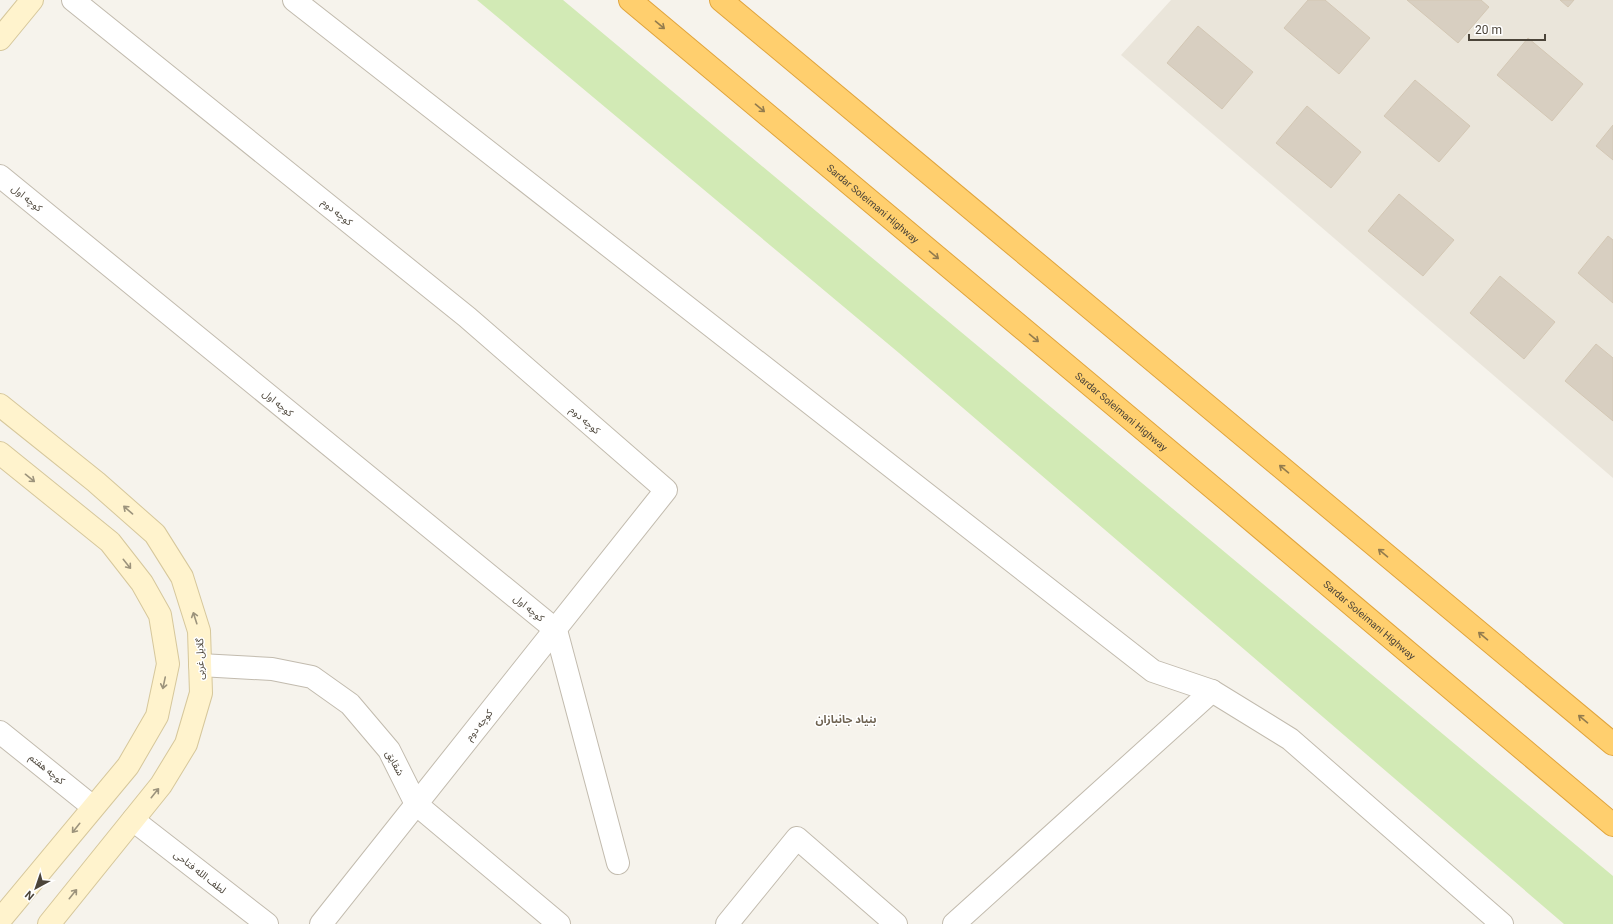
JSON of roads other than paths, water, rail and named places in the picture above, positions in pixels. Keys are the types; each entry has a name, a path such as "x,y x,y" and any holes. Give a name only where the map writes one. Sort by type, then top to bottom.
{"highway":[{"name":"Sardar Soleimani Highway","path":"630,0 1613,825"},
{"path":"721,0 1613,744"}],"street":[{"path":"0,38 32,0"},
{"name":"کوچه دوم","path":"73,0 466,317 666,490 321,924"},
{"path":"294,0 1153,671 1212,691 1290,739 1502,924"},
{"name":"کوچه اول","path":"0,176 556,630"},
{"name":"گلایل غربی","path":"0,405 96,482 155,534 182,577 199,631 201,693 186,744 161,785 49,924"},
{"path":"0,453 110,542 142,582 160,616 168,664 157,716 128,766 0,920"},
{"path":"556,630 618,863"},
{"name":"شقایق","path":"200,665 272,669 312,678 350,704 389,750 416,804 559,924"},
{"path":"954,924 1212,691"},
{"name":"کوچه هفتم","path":"0,732 93,807"},
{"name":"لطف الله فتاحی","path":"133,820 267,924"},
{"path":"727,924 797,838 896,924"}],"district":[{"name":"بنیاد جانبازان","path":"846,719"}]}
